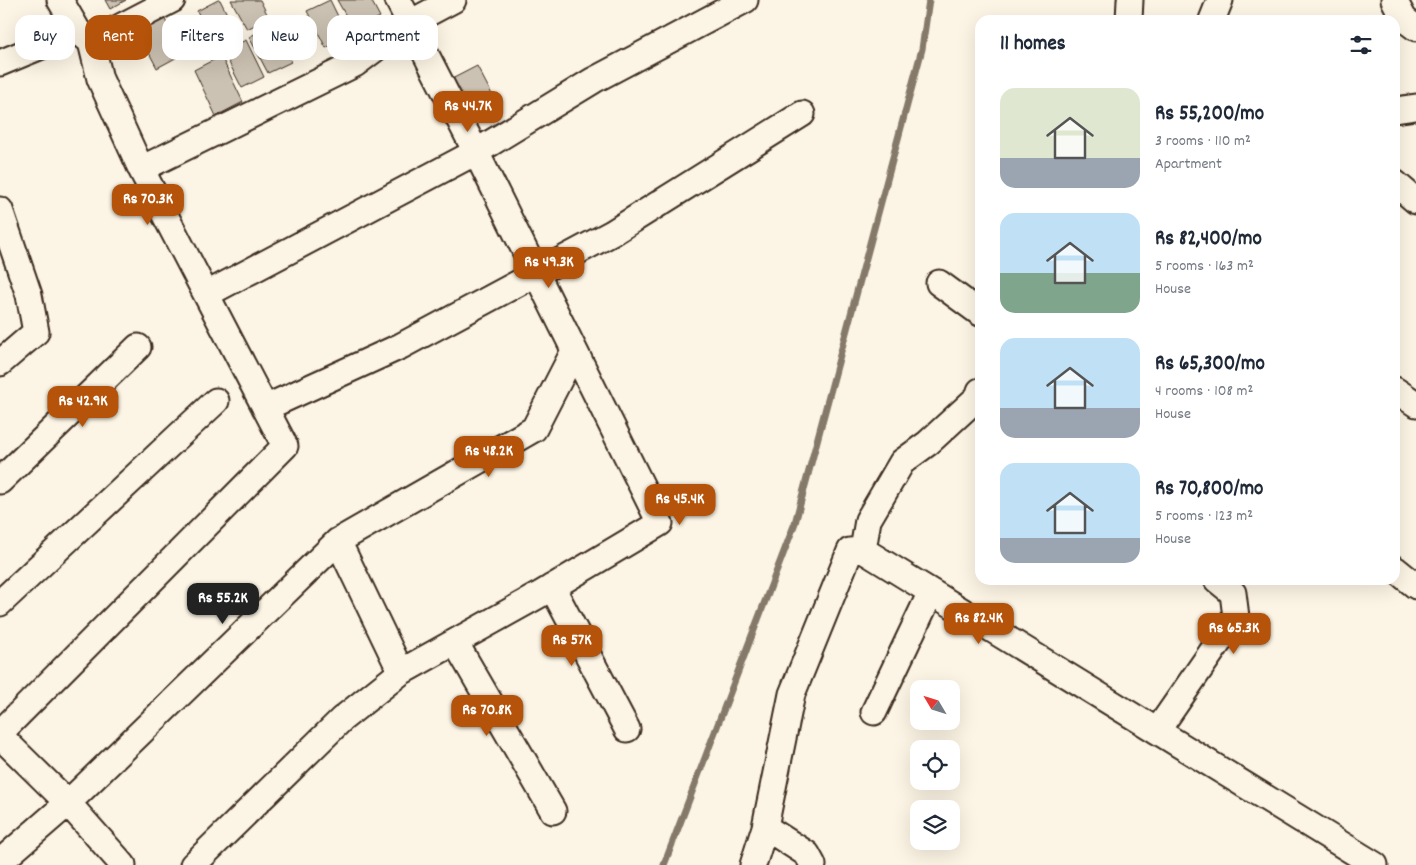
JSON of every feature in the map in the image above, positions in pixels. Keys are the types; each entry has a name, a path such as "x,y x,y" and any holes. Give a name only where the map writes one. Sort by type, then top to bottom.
{"street":[{"path":"60,0 84,37 100,79 141,169 285,446 4,747 68,803 123,865"},
{"path":"0,63 84,37 172,0"},
{"path":"398,0 404,15"},
{"path":"425,15 453,0"},
{"path":"207,294 476,152 594,80 745,0"},
{"path":"1128,15 1130,0"},
{"path":"1214,15 1220,0"},
{"path":"1394,0 1404,19 1416,28"},
{"path":"141,169 360,60"},
{"path":"193,865 342,719 402,672 660,523 476,152 427,60"},
{"path":"1400,109 1416,107"},
{"path":"265,408 401,346 612,233 802,114"},
{"path":"1400,187 1416,201"},
{"path":"0,210 29,295 36,332 0,363"},
{"path":"939,283 975,309"},
{"path":"0,481 138,347"},
{"path":"0,862 68,803 338,541 534,429 574,351"},
{"path":"864,550 868,520 902,462 928,443 975,400"},
{"path":"0,603 216,401"},
{"path":"338,541 402,672"},
{"path":"753,865 765,827 792,694 850,551 864,550 1375,865"},
{"path":"1400,573 1416,586"},
{"path":"1157,731 1236,617 1233,593 1223,585"},
{"path":"552,587 627,729"},
{"path":"874,712 931,592"},
{"path":"455,642 553,811"},
{"path":"765,827 807,854 813,865"}],"building":[{"path":"105,0 126,0 110,9"},
{"path":"220,0 228,15 199,15 197,11"},
{"path":"231,0 260,0 268,15 253,15 253,26 247,29 243,22 243,15 239,15"},
{"path":"330,0 337,15 327,15 327,48 317,30 317,15 309,15 307,11"},
{"path":"337,0 371,0 379,15 346,15"},
{"path":"162,17 162,60 172,60 157,68 152,58 152,22"},
{"path":"253,35 253,45 249,37"},
{"path":"246,40 253,54 253,60 256,60 264,77 242,88 228,60 243,60 243,41"},
{"path":"213,60 223,60 243,102 216,116 194,70"},
{"path":"261,60 290,60 291,62 268,73"},
{"path":"477,66 497,104 471,118 450,80"}],"waterway":[{"path":"664,865 795,523 922,49 929,0"}]}
